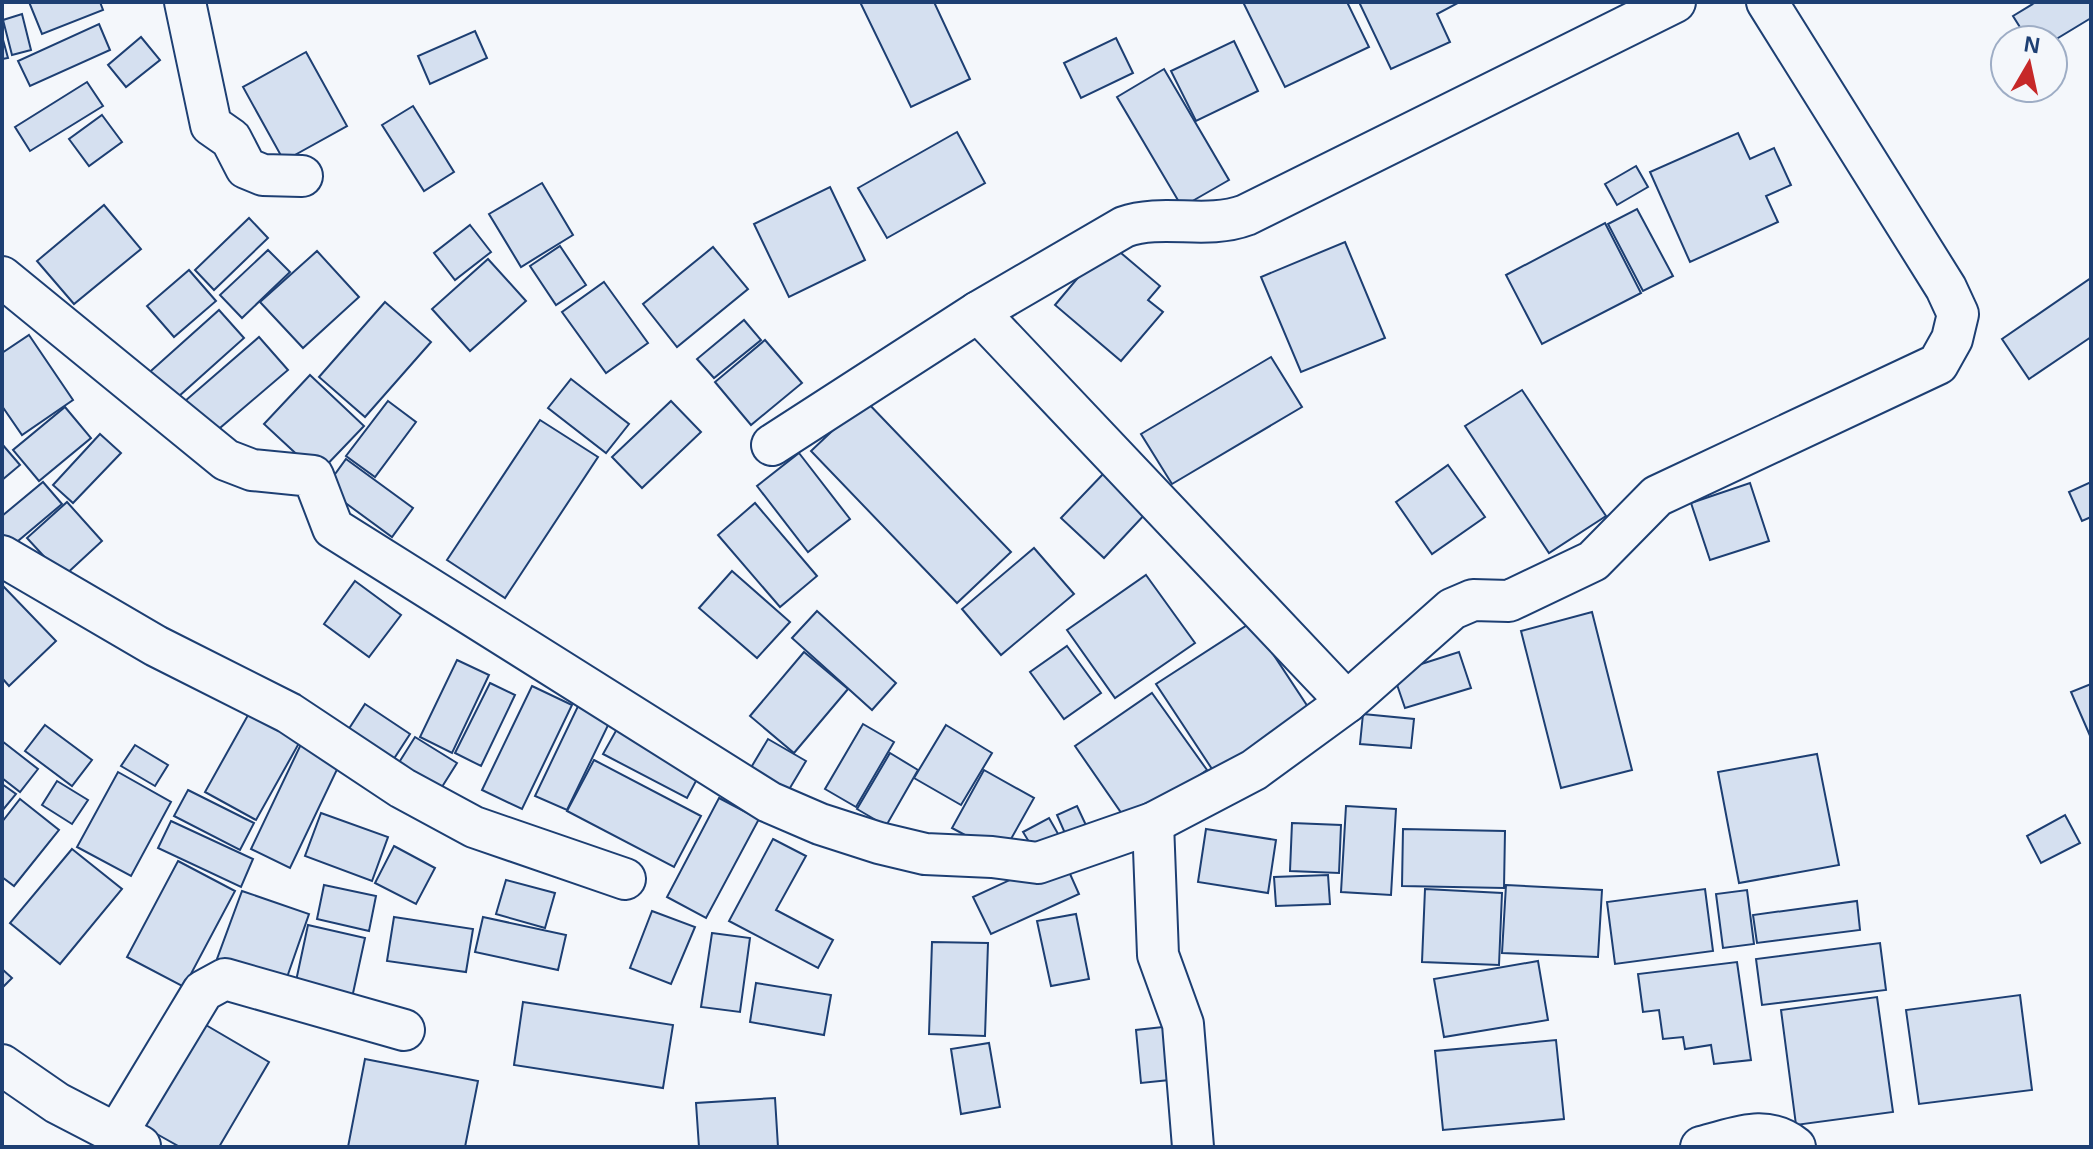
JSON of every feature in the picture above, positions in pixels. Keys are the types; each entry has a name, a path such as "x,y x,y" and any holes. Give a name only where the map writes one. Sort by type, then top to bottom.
{"street":[{"path":"185,2 211,125 231,139 246,168 263,175 302,176"},
{"path":"772,445 978,312 1124,227 1137,223 1211,223 1231,221 1246,215 1675,2"},
{"path":"2,277 226,460 252,470 313,476 333,528 769,802 820,824 925,854 1038,863 1153,823 1254,770 1347,702 1452,609 1473,600 1509,601 1593,561 1657,496 1938,364 1952,339 1958,314 1946,288 1767,2"},
{"path":"978,312 1347,702"},
{"path":"2,556 156,646 289,713 402,788 474,827 625,879"},
{"path":"1153,823 1158,955 1183,1024 1193,1147"},
{"path":"2,1065 57,1103 128,1141 203,991 225,979 404,1030"},
{"path":"1701,1147 1764,1132 1787,1140 1795,1147"}],"building":[{"path":"29,2 100,2 103,10 42,34"},
{"path":"860,2 934,2 970,79 911,107"},
{"path":"1243,2 1347,2 1369,47 1285,87"},
{"path":"1359,2 1458,2 1437,14 1450,42 1391,69"},
{"path":"2036,2 2091,2 2091,18 2069,31 2069,24 2018,24 2013,16"},
{"path":"22,14 31,50 12,55 3,20"},
{"path":"99,24 110,50 30,86 18,61"},
{"path":"475,31 487,58 430,84 418,56"},
{"path":"2,36 8,58 2,59"},
{"path":"141,37 160,60 126,87 108,65"},
{"path":"1116,38 1133,73 1081,98 1064,63"},
{"path":"1234,41 1258,91 1196,121 1171,71"},
{"path":"306,52 347,126 284,161 243,87"},
{"path":"1164,69 1229,180 1182,207 1117,97"},
{"path":"87,82 103,106 30,151 15,127"},
{"path":"413,106 454,172 424,191 382,125"},
{"path":"102,115 122,142 89,166 69,139"},
{"path":"957,132 985,183 887,238 858,188"},
{"path":"1738,133 1750,159 1774,148 1791,185 1766,196 1778,222 1690,262 1650,172"},
{"path":"1636,166 1648,187 1617,205 1605,184"},
{"path":"542,183 573,235 521,267 489,214"},
{"path":"830,187 865,260 789,297 754,224"},
{"path":"104,205 141,249 74,304 37,261"},
{"path":"1637,209 1673,276 1643,291 1608,224"},
{"path":"249,218 268,238 214,290 195,270"},
{"path":"1605,223 1641,293 1542,344 1506,275"},
{"path":"470,225 491,252 455,280 434,253"},
{"path":"1108,242 1160,286 1148,300 1163,312 1121,361 1055,305"},
{"path":"1345,242 1385,338 1301,372 1261,277"},
{"path":"560,246 586,285 556,305 530,266"},
{"path":"713,247 748,289 677,347 643,304"},
{"path":"268,250 290,272 242,318 220,295"},
{"path":"317,251 359,297 303,348 260,302"},
{"path":"488,259 526,301 470,351 432,309"},
{"path":"189,270 216,301 174,337 147,306"},
{"path":"2091,278 2091,337 2029,379 2002,339"},
{"path":"604,282 648,343 606,373 562,312"},
{"path":"385,302 431,342 365,417 319,377"},
{"path":"219,310 244,338 169,405 143,378"},
{"path":"744,320 761,340 714,378 697,359"},
{"path":"29,335 73,400 22,435 2,406 2,353"},
{"path":"259,337 288,370 214,433 185,401"},
{"path":"765,340 802,383 751,425 715,382"},
{"path":"1271,357 1302,407 1172,484 1141,434"},
{"path":"310,375 364,426 318,474 264,424"},
{"path":"571,379 629,424 606,453 548,408"},
{"path":"1522,390 1606,516 1549,553 1465,426"},
{"path":"865,400 1011,552 957,603 811,451"},
{"path":"388,401 416,422 375,477 346,456"},
{"path":"671,401 701,432 642,488 612,457"},
{"path":"65,407 91,438 39,481 13,450"},
{"path":"540,420 598,457 505,598 447,560"},
{"path":"100,434 121,453 73,503 53,485"},
{"path":"2,444 20,465 2,480"},
{"path":"799,453 850,519 808,552 757,486"},
{"path":"346,459 413,508 392,537 325,488"},
{"path":"1448,465 1485,517 1432,554 1396,502"},
{"path":"1105,472 1147,512 1104,558 1061,518"},
{"path":"43,482 62,504 12,546 2,533 2,516"},
{"path":"2091,482 2091,517 2082,521 2069,492"},
{"path":"1750,483 1769,541 1710,560 1691,503"},
{"path":"67,502 102,541 63,577 27,538"},
{"path":"755,503 817,576 780,607 718,535"},
{"path":"1034,548 1074,594 1001,655 962,609"},
{"path":"732,571 790,622 757,658 699,608"},
{"path":"1146,575 1195,643 1115,698 1067,630"},
{"path":"355,581 401,615 369,657 324,624"},
{"path":"4,587 56,641 9,686 2,678"},
{"path":"817,611 896,683 872,710 792,638"},
{"path":"1592,612 1632,770 1561,788 1521,631"},
{"path":"1252,622 1310,710 1214,772 1156,684"},
{"path":"1067,646 1101,693 1064,719 1030,672"},
{"path":"804,652 848,689 794,753 750,716"},
{"path":"1459,652 1471,688 1405,708 1393,673"},
{"path":"457,660 489,675 452,753 420,737"},
{"path":"490,683 515,695 481,766 455,753"},
{"path":"2091,684 2091,738 2071,692"},
{"path":"532,686 572,705 522,809 482,790"},
{"path":"1152,693 1207,770 1129,824 1075,746"},
{"path":"580,702 612,717 567,810 535,796"},
{"path":"365,704 410,734 386,771 341,741"},
{"path":"252,708 303,736 256,820 205,792"},
{"path":"1363,714 1414,719 1411,748 1360,744"},
{"path":"622,720 705,764 687,798 603,754"},
{"path":"863,724 894,742 856,807 825,789"},
{"path":"45,725 92,760 72,786 25,751"},
{"path":"946,725 992,753 961,805 914,778"},
{"path":"415,737 457,763 435,798 393,772"},
{"path":"768,739 806,761 787,793 749,771"},
{"path":"303,740 342,759 290,868 251,849"},
{"path":"2,741 38,769 20,792 2,778"},
{"path":"135,745 168,765 155,786 121,766"},
{"path":"890,753 918,770 886,826 857,809"},
{"path":"1817,754 1839,865 1739,883 1718,772"},
{"path":"594,760 701,816 674,867 567,811"},
{"path":"984,770 1034,798 1002,855 952,828"},
{"path":"118,772 171,802 131,876 77,847"},
{"path":"57,781 88,800 72,824 42,805"},
{"path":"2,784 16,794 2,811"},
{"path":"188,790 254,823 240,850 174,816"},
{"path":"719,798 759,819 706,918 667,897"},
{"path":"20,799 59,830 14,886 2,877 2,822"},
{"path":"1077,806 1092,838 1071,847 1057,815"},
{"path":"1346,806 1396,809 1391,895 1341,892"},
{"path":"321,813 388,837 372,881 305,856"},
{"path":"2065,815 2080,843 2041,863 2027,836"},
{"path":"1049,818 1065,846 1040,860 1023,832"},
{"path":"171,821 253,859 241,887 158,848"},
{"path":"1292,823 1341,825 1339,873 1290,871"},
{"path":"1206,829 1276,840 1268,893 1198,882"},
{"path":"1403,829 1505,831 1504,888 1402,886"},
{"path":"773,839 806,856 776,910 833,940 818,968 729,921"},
{"path":"394,846 435,868 416,904 375,883"},
{"path":"72,849 122,889 60,964 10,923"},
{"path":"1062,856 1079,894 991,934 973,897"},
{"path":"178,861 235,891 184,987 127,957"},
{"path":"1328,875 1330,904 1276,906 1274,877"},
{"path":"506,880 555,893 545,928 496,914"},
{"path":"324,885 376,896 369,931 317,919"},
{"path":"1506,885 1602,890 1598,957 1502,953"},
{"path":"1425,889 1502,893 1499,965 1422,962"},
{"path":"1705,889 1713,951 1615,964 1607,902"},
{"path":"1747,890 1754,944 1723,948 1716,894"},
{"path":"242,891 309,914 285,983 217,959"},
{"path":"1857,901 1860,930 1757,943 1753,915"},
{"path":"652,911 695,927 671,984 630,968"},
{"path":"1076,914 1089,979 1051,986 1037,921"},
{"path":"394,917 473,929 466,972 387,961"},
{"path":"483,917 566,935 558,970 475,952"},
{"path":"308,925 365,938 350,1007 293,995"},
{"path":"712,933 750,938 740,1012 701,1007"},
{"path":"932,942 988,943 985,1036 929,1034"},
{"path":"1880,943 1886,990 1762,1005 1756,959"},
{"path":"1538,961 1548,1020 1444,1037 1434,979"},
{"path":"1737,962 1751,1060 1714,1064 1711,1045 1685,1049 1683,1037 1663,1039 1659,1010 1643,1012 1638,974"},
{"path":"2,969 12,978 2,988"},
{"path":"756,983 831,995 824,1035 750,1022"},
{"path":"2020,995 2032,1090 1919,1104 1906,1010"},
{"path":"1877,997 1893,1112 1796,1125 1781,1010"},
{"path":"523,1002 673,1025 663,1088 514,1065"},
{"path":"199,1021 269,1062 219,1147 180,1147 139,1124"},
{"path":"1172,1026 1179,1079 1141,1083 1136,1030"},
{"path":"1556,1040 1564,1119 1443,1130 1435,1051"},
{"path":"989,1043 1000,1107 961,1114 951,1049"},
{"path":"365,1059 478,1081 465,1147 348,1147"},
{"path":"775,1098 778,1147 699,1147 696,1103"}]}
